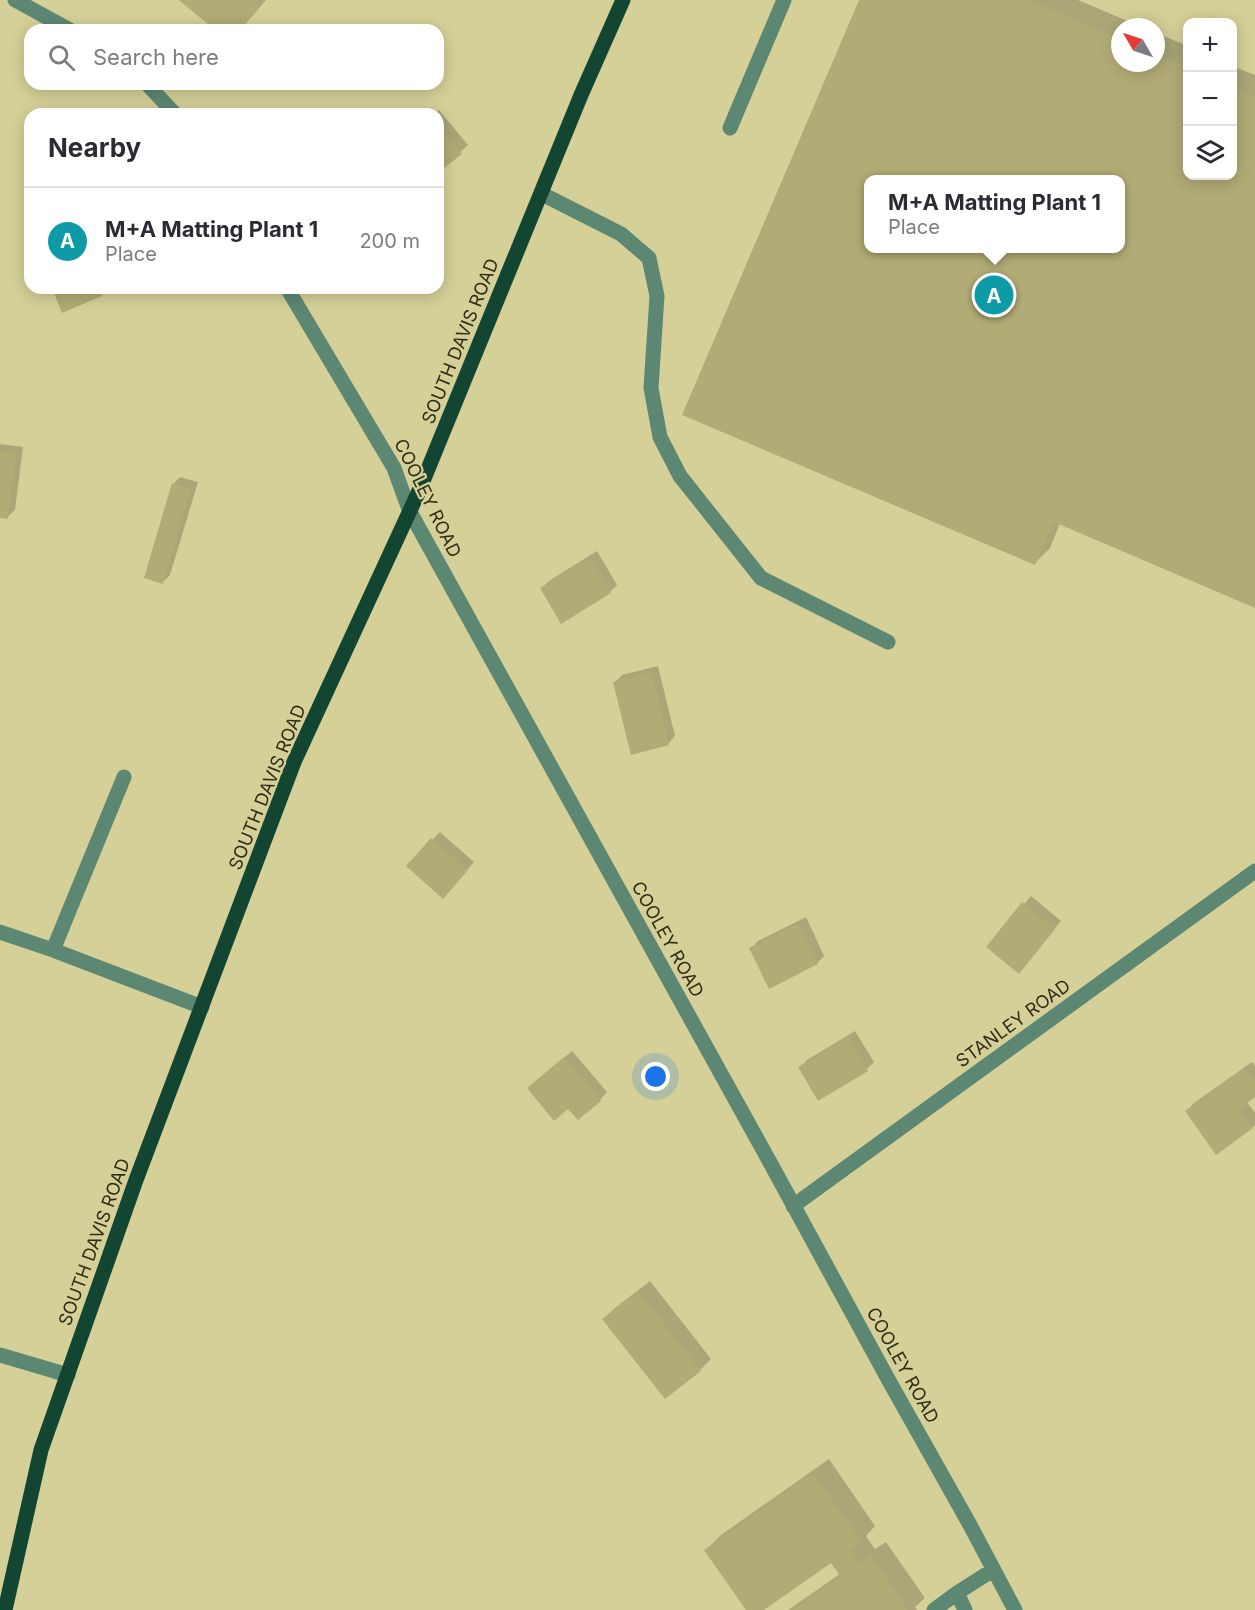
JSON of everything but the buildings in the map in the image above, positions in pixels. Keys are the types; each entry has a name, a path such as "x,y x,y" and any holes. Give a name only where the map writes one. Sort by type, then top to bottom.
{"main road":[{"name":"SOUTH DAVIS ROAD","path":"5,1610 41,1450 136,1180 294,762 410,512 581,95 623,0"}],"street":[{"path":"15,0 59,24"},
{"path":"730,128 783,0"},
{"path":"153,90 169,108"},
{"path":"542,194 621,234 649,258 657,296 651,388 660,437 681,476 761,578 888,642"},
{"name":"COOLEY ROAD","path":"291,294 394,468 410,512 1015,1610"},
{"path":"53,950 124,777"},
{"name":"STANLEY ROAD","path":"793,1206 1255,872"},
{"path":"0,933 53,950 202,1008"},
{"path":"0,1355 68,1375"},
{"path":"934,1610 993,1570"},
{"path":"957,1593 965,1610"}],"place":[{"name":"M+A Matting Plant 1","path":"994,295"}]}
